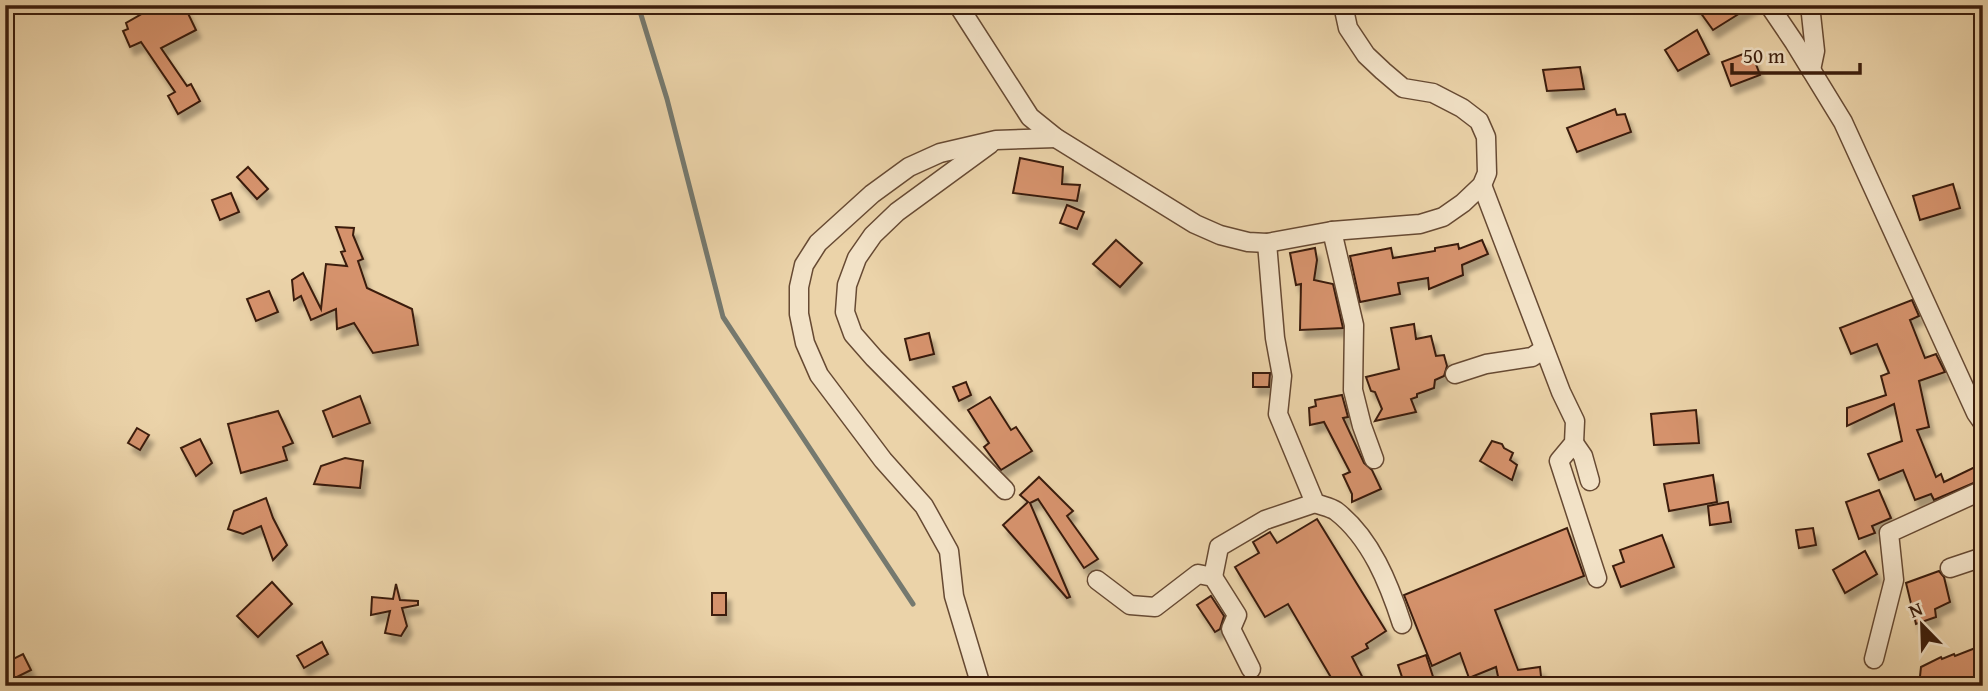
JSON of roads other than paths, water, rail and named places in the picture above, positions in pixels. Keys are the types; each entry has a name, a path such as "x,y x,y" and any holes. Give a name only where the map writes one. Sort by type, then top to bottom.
{"street":[{"path":"958,5 1030,117 1056,138 1195,224 1220,235 1248,242 1267,243 1332,232 1420,224 1443,217 1482,185 1487,173 1486,136 1479,121 1462,108 1433,93 1403,88 1383,71 1366,55 1348,28 1343,5"},
{"path":"1769,5 1843,122 1983,423"},
{"path":"1810,5 1815,51 1811,70"},
{"path":"981,686 954,596 949,551 924,506 883,460 820,375 804,343 799,314 799,286 804,265 817,243 873,194 909,167 940,153 996,140 1056,138"},
{"path":"996,140 897,212 873,235 857,258 847,285 845,312 853,334 874,358 1005,490"},
{"path":"1482,185 1544,349 1575,421 1574,443 1559,461 1597,578"},
{"path":"1332,232 1354,325 1353,390 1374,459"},
{"path":"1267,243 1275,338 1282,376 1278,414 1315,503"},
{"path":"1455,374 1486,364 1532,357 1544,349"},
{"path":"1574,443 1583,456 1590,481"},
{"path":"1874,659 1894,580 1889,533 1983,490"},
{"path":"1251,669 1230,629 1237,615 1213,577 1219,547 1265,520 1315,503 1335,510 1362,539 1388,581 1402,624"},
{"path":"1950,568 1983,556"},
{"path":"1097,580 1130,605 1155,607 1198,574 1213,577"}],"waterway":[{"path":"638,5 667,99 723,317 913,604"}]}
